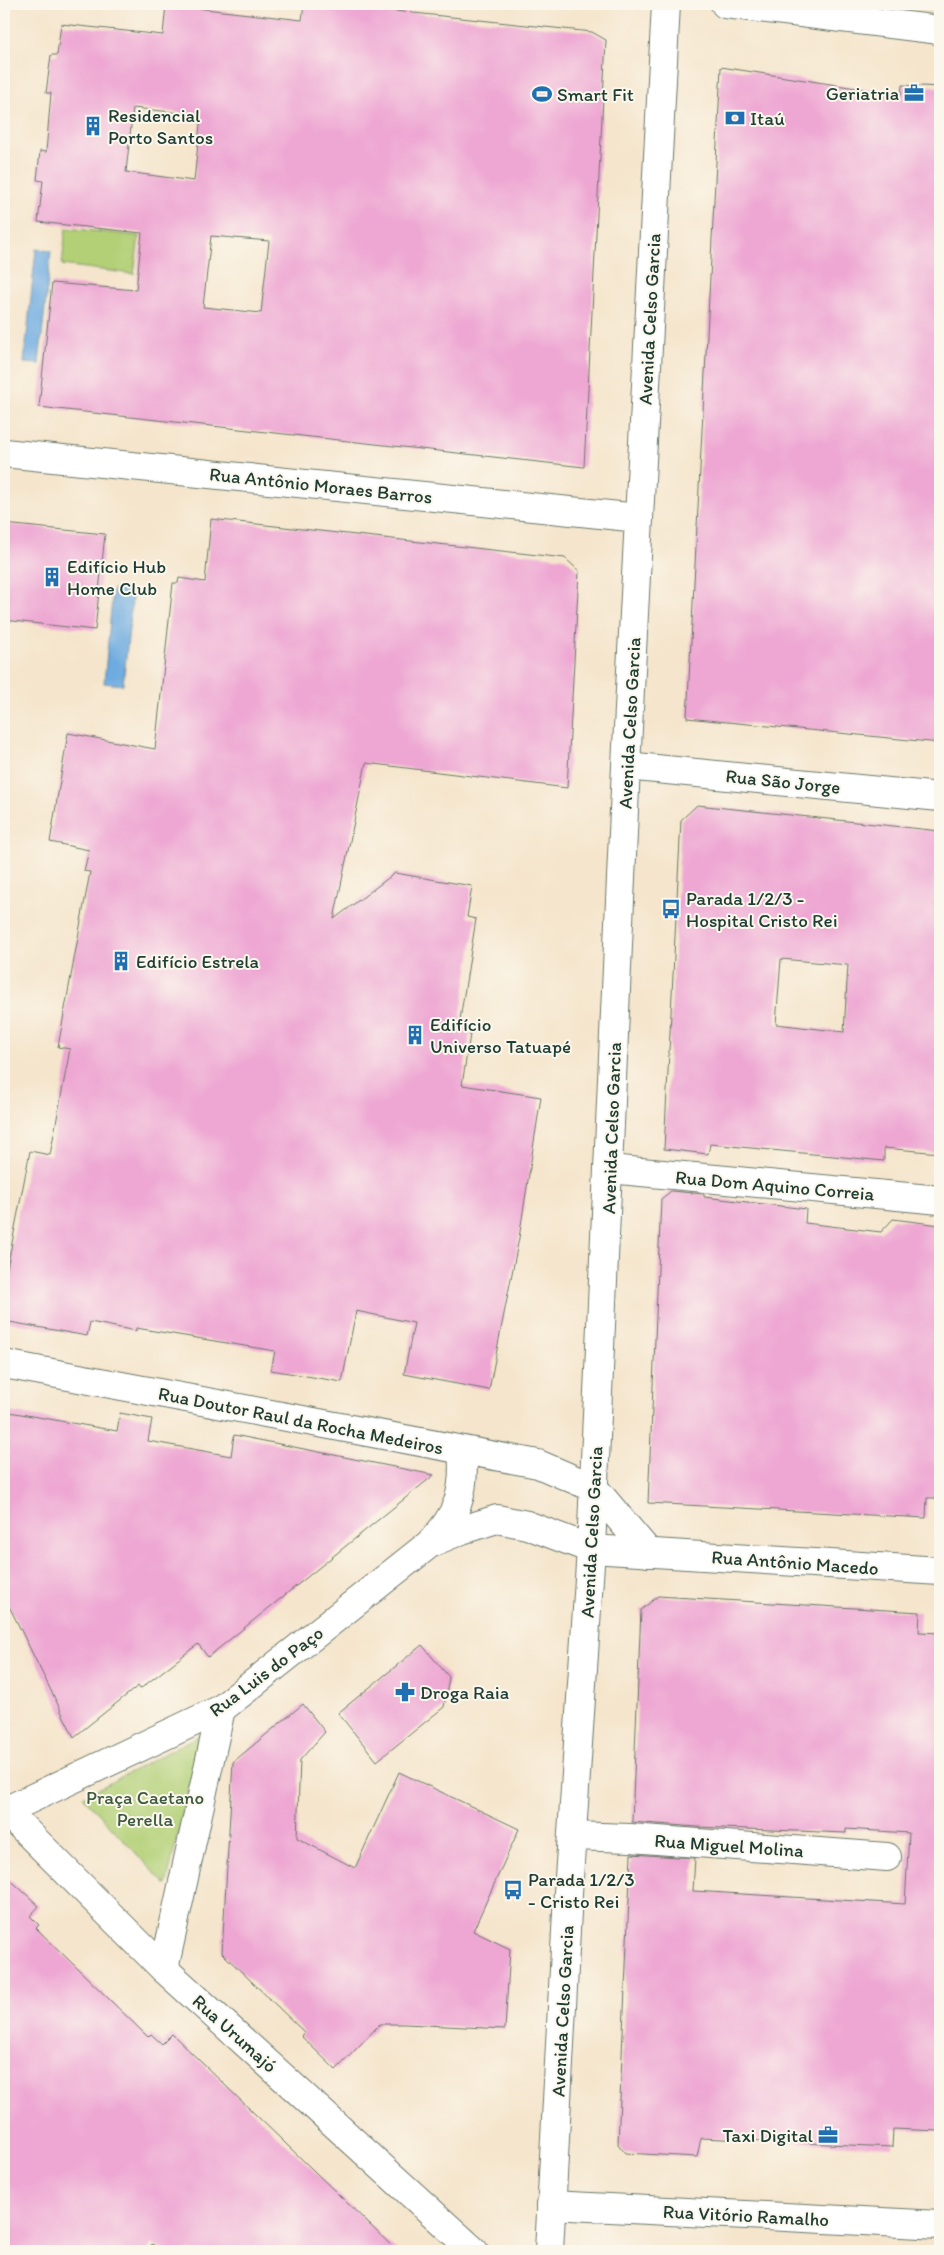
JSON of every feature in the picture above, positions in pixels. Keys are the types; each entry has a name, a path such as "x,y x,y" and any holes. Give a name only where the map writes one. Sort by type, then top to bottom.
{"street":[{"name":"Avenida Celso Garcia","path":"549,2251 572,1836 591,1549 626,766 666,4"},
{"path":"726,4 940,30"},
{"name":"Rua Antônio Moraes Barros","path":"4,453 639,518"},
{"name":"Rua São Jorge","path":"626,766 940,797"},
{"name":"Rua Dom Aquino Correia","path":"609,1169 940,1200"},
{"name":"Rua Doutor Raul da Rocha Medeiros","path":"4,1364 538,1464 594,1488"},
{"name":"Rua Luis do Paço","path":"6,1809 221,1709 428,1545 443,1530 454,1512 462,1492 464,1478 462,1450"},
{"path":"594,1488 649,1553"},
{"name":"Rua Luis do Paço","path":"428,1545 462,1530 497,1520 527,1525 591,1549"},
{"name":"Rua Antônio Macedo","path":"591,1549 940,1571"},
{"path":"164,1968 221,1709"},
{"name":"Rua Urumajó","path":"6,1809 164,1968 474,2251"},
{"name":"Rua Miguel Molina","path":"572,1836 630,1838 887,1858"},
{"name":"Rua Vitório Ramalho","path":"551,2205 940,2225"}],"green space":[{"path":"66,228 139,236 134,274 62,265"},
{"name":"Praça Caetano Perella","path":"202,1734 166,1885 83,1797"}],"water":[{"path":"36,249 51,251 39,364 24,363"},
{"path":"113,589 133,591 123,685 104,683"}],"building":[{"path":"166,4 196,4 196,8 302,20 304,4 329,4 592,32 606,40 584,467 39,407 52,283 136,290 142,233 38,222 43,181 37,180 40,151 46,152 51,93 46,93 51,55 57,55 61,24 163,35","holes":["133,108 201,115 194,181 126,172","211,236 269,241 261,313 203,307"]},
{"path":"721,67 901,95 902,85 940,87 940,743 687,718"},
{"path":"211,519 565,558 579,571 567,788 366,763 334,919 395,873 472,886 467,917 476,919 459,1026 471,1028 462,1085 541,1097 519,1238 489,1390 404,1374 414,1323 356,1311 342,1382 271,1370 275,1351 136,1328 136,1331 90,1322 87,1336 4,1321 4,1284 30,1151 50,1155 70,1049 58,1047 90,872 84,871 89,850 50,842 68,733 155,749 173,583 178,583 179,578 205,582"},
{"name":"Edifício Hub Home Club","path":"4,524 105,534 95,630 4,620"},
{"path":"697,805 940,831 940,1153 884,1148 884,1161 710,1144 708,1154 664,1149 681,820","holes":["781,959 848,965 844,1032 776,1024"]},
{"path":"671,1191 704,1194 704,1197 806,1209 805,1223 881,1232 893,1219 940,1225 940,1498 927,1498 926,1518 648,1503 661,1199"},
{"path":"4,1411 117,1431 120,1413 152,1419 148,1441 231,1456 234,1435 434,1475 208,1657 198,1644 140,1689 138,1686 74,1737 4,1596"},
{"path":"658,1596 920,1612 919,1632 940,1633 940,2131 893,2129 892,2147 701,2138 697,2157 625,2153 618,2144 631,1854 695,1858 693,1891 905,1904 909,1833 846,1829 846,1833 697,1827 632,1822 641,1610"},
{"name":"Droga Raia","path":"422,1645 449,1677 444,1707 377,1761 338,1713"},
{"path":"303,1704 325,1732 300,1760 297,1838 355,1868 399,1772 519,1829 473,1931 510,1949 505,2029 380,2024 336,2070 301,2036 304,2032 222,1953 233,1762"},
{"path":"4,1874 39,1906 30,1916 39,1925 36,1928 148,2037 151,2034 162,2044 172,2034 397,2251 163,2251 152,2244 147,2251 4,2251"}],"place":[{"name":"Geriatria","path":"914,93"},
{"name":"Smart Fit","path":"542,94"},
{"name":"Itaú","path":"735,118"},
{"name":"Residencial Porto Santos","path":"93,126"},
{"name":"Edifício Hub Home Club","path":"52,577"},
{"name":"Parada 1/2/3 - Hospital Cristo Rei","path":"671,909"},
{"name":"Edifício Estrela","path":"121,961"},
{"name":"Edifício Universo Tatuapé","path":"415,1035"},
{"name":"Droga Raia","path":"405,1692"},
{"name":"Parada 1/2/3 - Cristo Rei","path":"513,1890"},
{"name":"Taxi Digital","path":"828,2135"}]}
